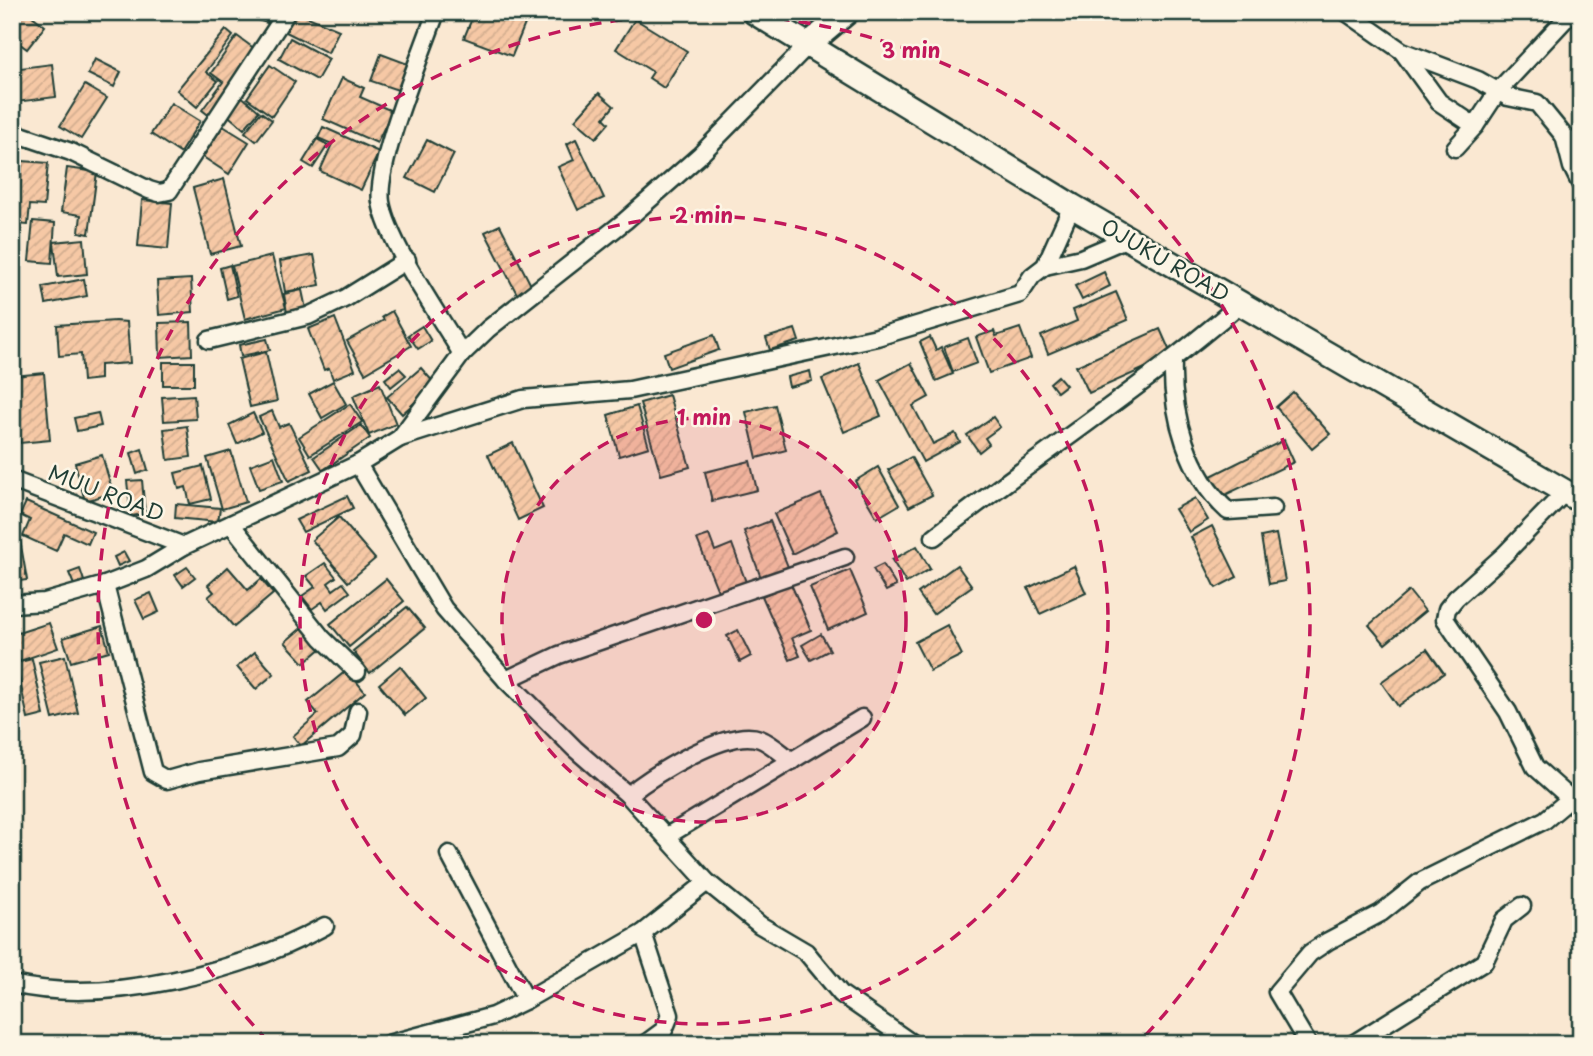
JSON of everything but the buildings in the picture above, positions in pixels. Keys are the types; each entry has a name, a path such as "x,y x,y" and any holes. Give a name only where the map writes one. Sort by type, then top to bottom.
{"main road":[{"name":"OJUKU ROAD","path":"754,12 1072,206 1573,497"},
{"path":"808,45 847,12"}],"street":[{"path":"12,132 71,152 159,194 169,191 287,12"},
{"path":"436,12 383,169 381,200 388,226 462,354"},
{"path":"1346,12 1402,51 1508,97 1537,103 1564,136 1581,148"},
{"path":"1455,148 1475,126 1498,91 1572,12"},
{"path":"400,438 462,354 690,164 808,45"},
{"path":"1402,51 1439,102 1475,126"},
{"path":"1564,136 1572,167 1581,185"},
{"path":"1045,266 1072,206"},
{"path":"12,604 46,602 105,585 146,569 184,546 358,464 400,438 523,399 630,390 877,337 1020,294 1032,276 1045,266 1081,258 1128,238"},
{"path":"209,340 308,316 346,298 407,260"},
{"path":"934,537 1002,484 1173,361 1240,304"},
{"path":"1173,361 1172,386 1181,428 1210,495 1228,512 1273,508"},
{"path":"358,464 444,609 506,680 575,748 628,795 707,882 760,925 806,952 841,993 914,1044"},
{"name":"MUU ROAD","path":"12,480 184,546"},
{"path":"1308,1044 1277,992 1310,953 1364,920 1381,913 1420,882 1575,803 1535,767 1507,712 1445,619 1447,609 1456,598 1573,497"},
{"path":"231,524 321,638 357,672"},
{"path":"506,680 559,655 845,557"},
{"path":"105,585 153,772 159,778 167,780 253,761 338,748 353,735 358,711"},
{"path":"667,836 862,718"},
{"path":"628,795 679,759 739,738 762,740 792,761"},
{"path":"449,854 526,1000"},
{"path":"388,1044 493,1016 526,1000 643,933 707,882"},
{"path":"1353,1044 1484,962 1504,920 1522,906"},
{"path":"12,984 39,990 99,991 137,987 284,949 325,926"},
{"path":"643,933 670,1016 664,1030 645,1044"}]}
